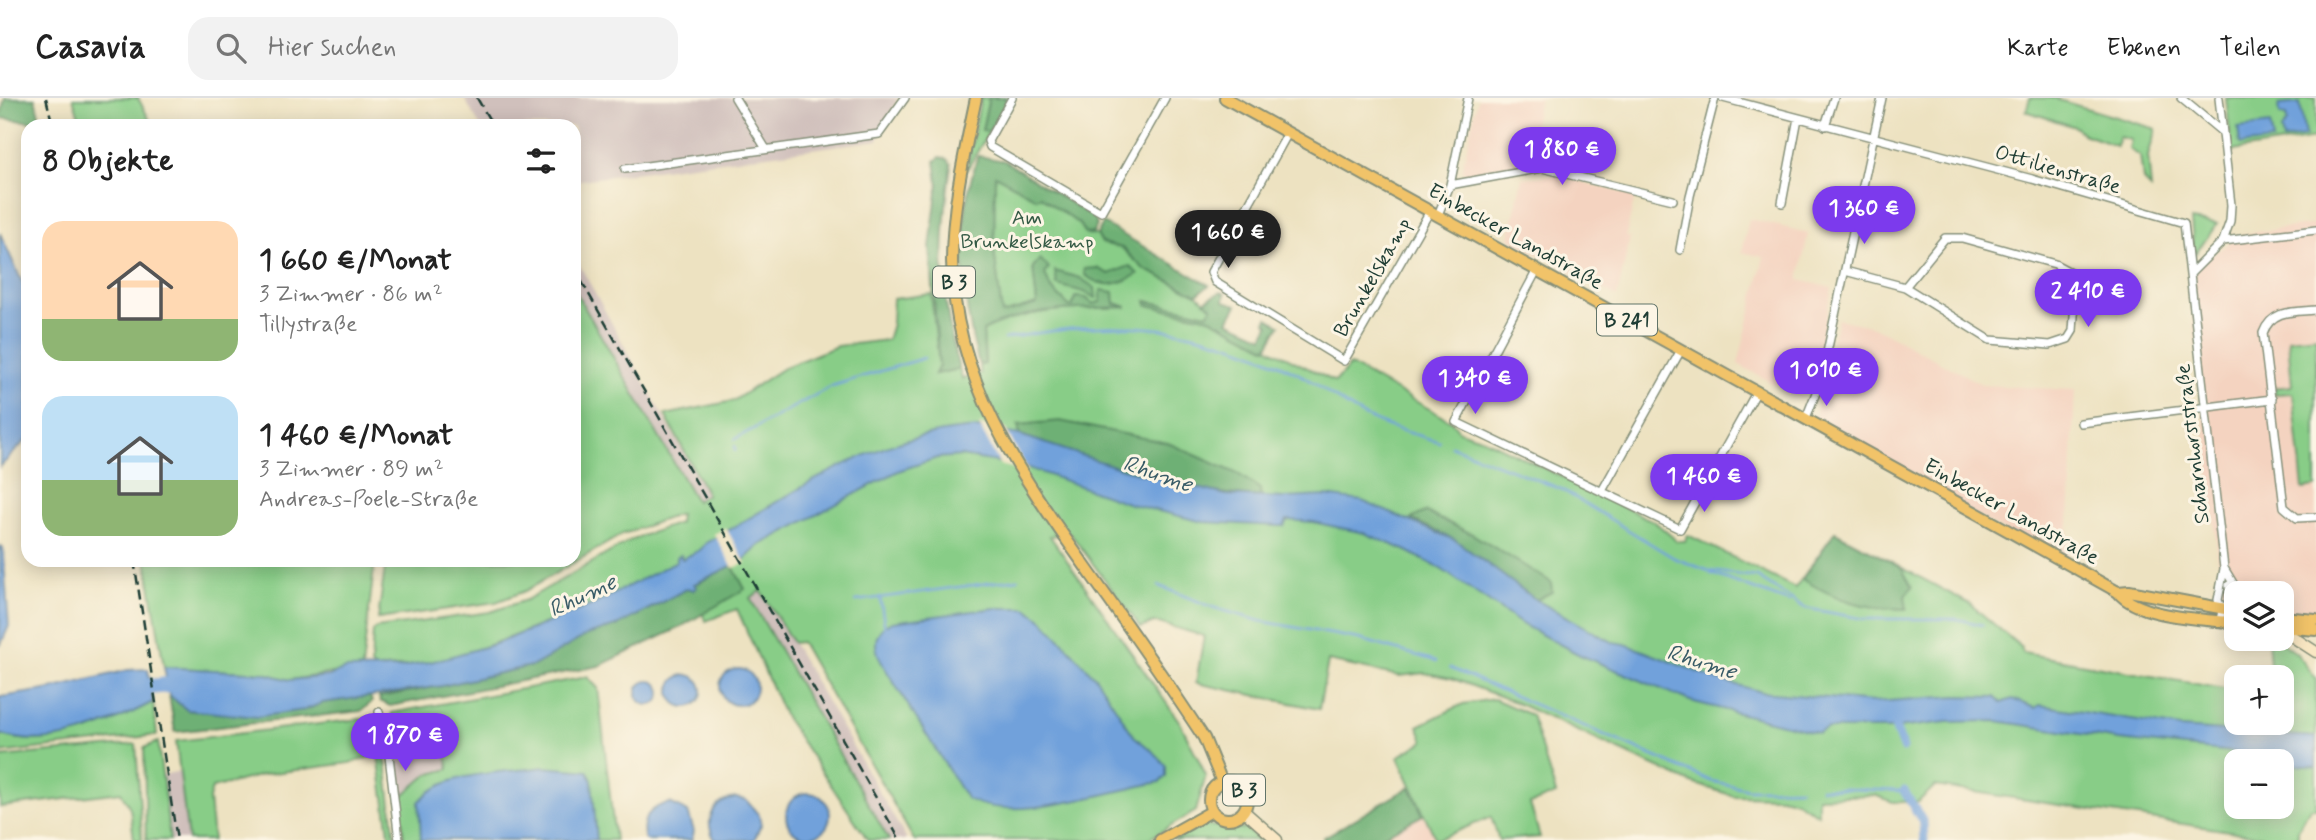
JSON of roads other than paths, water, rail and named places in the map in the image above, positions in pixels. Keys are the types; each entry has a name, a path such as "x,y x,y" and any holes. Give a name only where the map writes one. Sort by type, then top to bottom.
{"main road":[{"name":"B 3","path":"976,98 959,186 952,261 955,302 973,376 994,427 1014,463 1198,728 1222,782"},
{"name":"Einbecker Landstraße","path":"1225,98 2118,592 2129,591 2224,617"},
{"path":"2294,618 2316,620"},
{"path":"2294,629 2316,630"},
{"path":"2294,636 2316,652"},
{"name":"B 3","path":"1222,782 1234,782 1244,789 1248,800 1244,811 1236,818 1225,819 1212,811 1210,796 1222,782"},
{"path":"1160,840 1212,811"},
{"name":"B 3","path":"1244,811 1277,840"}],"street":[{"path":"735,98 766,149"},
{"path":"625,169 879,134 905,98"},
{"path":"1013,98 988,141 990,147 1101,212 1165,98"},
{"name":"Brunkelskamp","path":"1289,133 1211,272 1215,282 1344,360 1450,185 1468,98"},
{"path":"1680,250 1690,197 1715,98"},
{"path":"1723,98 1752,102 1798,118 1872,138"},
{"path":"1825,126 1834,98"},
{"path":"1806,418 1819,386 1882,98"},
{"path":"2181,98 2222,132"},
{"path":"2190,274 2223,241 2230,221 2231,205 2219,98"},
{"path":"1782,203 1798,118"},
{"name":"Ottilienstraße","path":"1872,138 2184,223 2190,274"},
{"path":"1450,185 1542,168 1673,200"},
{"path":"2223,241 2316,230"},
{"path":"1845,271 1905,287 1990,340 2050,345 2068,339 2073,331 2076,287 2070,272 2055,264 1962,238 1945,238 1905,287"},
{"path":"1538,270 1456,422 1680,529 1757,391"},
{"name":"Scharnhorststraße","path":"2190,274 2224,568 2229,580"},
{"path":"2316,310 2283,313 2269,321 2263,333 2284,508 2297,518 2316,517"},
{"path":"1602,491 1681,350"},
{"path":"2081,423 2205,405 2272,399"},
{"name":"Scharnhorststraße","path":"2221,615 2218,600 2224,568"},
{"path":"2221,615 2230,601 2229,580"},
{"path":"379,712 387,739 399,840"}],"water":[{"path":"2300,103 2305,136 2283,140 2281,130 2287,122 2286,116 2280,115 2279,105"},
{"path":"2270,124 2273,141 2240,145 2238,128"},
{"path":"0,233 21,280 21,445 0,467"},
{"path":"980,428 1020,435 1123,469 1226,495 1284,498 1326,496 1362,501 1455,540 1536,600 1612,642 1625,644 1716,679 1762,692 1874,702 1955,696 1995,697 2001,703 2012,699 2035,708 2040,705 2180,728 2224,731 2224,735 2316,737 2316,767 2294,765 2294,749 2224,751 2119,740 1997,721 1947,722 1890,729 1827,729 1818,733 1690,701 1580,655 1523,625 1441,569 1364,533 1313,522 1287,520 1284,526 1203,522 1130,504 1026,467 961,456 937,458 898,471 760,545 744,560 694,584 697,587 694,590 688,588 619,625 587,635 535,665 442,686 322,703 305,710 256,717 187,710 169,695 164,667 263,673 290,680 329,676 345,669 399,668 495,644 594,604 677,561 677,557 681,555 682,559 700,550 706,543 804,486 869,453 940,432"},
{"path":"0,546 3,547 9,626 0,646"},
{"path":"995,608 1026,608 1043,620 1096,678 1134,736 1166,766 1166,776 1160,782 1061,804 1034,807 985,805 966,798 883,665 877,652 876,640 881,630 892,622"},
{"path":"148,669 153,702 118,719 59,738 19,739 0,734 0,697 51,689 128,670"},
{"path":"738,669 751,674 756,687 751,700 738,705 725,700 720,687 725,674"},
{"path":"686,675 698,679 702,691 698,703 686,707 674,703 670,691 674,679"},
{"path":"649,681 660,688 661,693 654,704 649,705 638,698 637,693 644,682"},
{"path":"544,767 588,771 592,781 597,840 421,840 419,802 430,792 460,778"},
{"path":"808,793 823,800 830,815 823,830 808,837 793,830 786,815 793,800"},
{"path":"736,798 746,800 759,815 761,825 754,840 715,840 710,825 712,813 721,803"},
{"path":"670,803 688,812 694,831 692,840 645,840 644,826 648,815 657,807"}],"waterway":[{"path":"1004,339 1083,327 1120,326 1191,334 1264,357 1301,375 1368,418 1439,442"},
{"path":"735,439 832,386 924,358"},
{"path":"735,446 735,451"},
{"path":"1451,446 1561,489 1674,558 1709,571 1757,577 1805,608 1865,619 1957,619 1983,625"},
{"path":"1710,573 1789,602"},
{"path":"856,601 1018,579"},
{"path":"1159,586 1215,608 1260,621 1359,639 1436,661"},
{"path":"880,597 885,629"},
{"path":"1450,668 1711,781 1749,789 1800,788"},
{"name":"Rhume","path":"130,689 188,683"},
{"path":"1892,719 1903,748"},
{"path":"1821,788 1904,791"},
{"path":"1904,791 1923,822 1924,840"}],"railway":[{"path":"46,98 51,119"},
{"path":"477,98 489,119"},
{"path":"581,280 900,840"},
{"path":"135,567 177,840"}],"park label":[{"name":"Am Brunkelskamp","path":"1027,229"}]}
